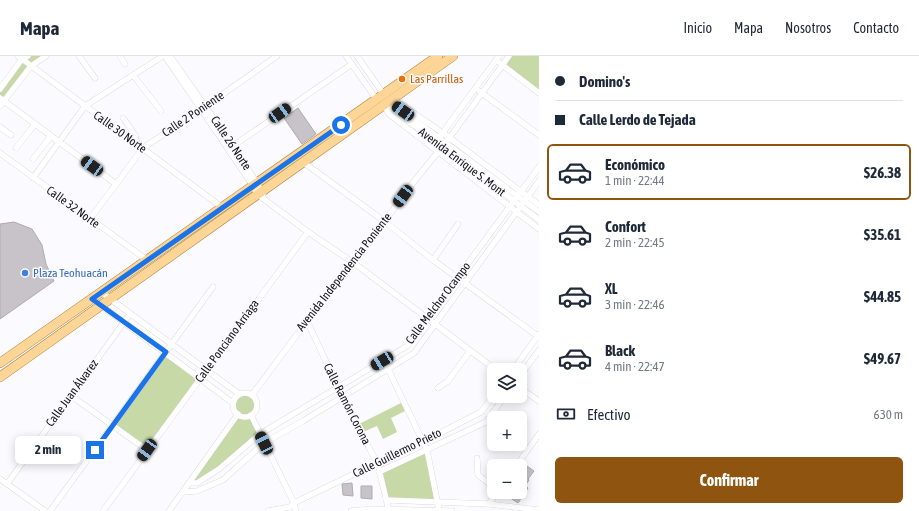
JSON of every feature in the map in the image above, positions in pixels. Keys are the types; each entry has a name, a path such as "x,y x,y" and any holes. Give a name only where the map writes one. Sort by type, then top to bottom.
{"main road":[{"path":"0,376 109,299 262,195 385,100 438,56"},
{"path":"0,364 255,184 453,56"}],"street":[{"path":"0,106 2,99 31,66 46,56"},
{"path":"79,56 95,78"},
{"path":"120,56 125,64"},
{"path":"33,178 86,106 164,56"},
{"name":"Calle 26 Norte","path":"164,56 204,108"},
{"name":"Calle 26 Norte","path":"170,56 262,195"},
{"name":"Calle 2 Poniente","path":"90,219 143,148 204,108 277,56"},
{"path":"346,56 385,100"},
{"name":"Avenida Independencia Poniente","path":"252,395 306,321 354,263 384,221 446,142 509,56"},
{"path":"0,89 23,57"},
{"name":"Calle 30 Norte","path":"23,57 31,66 223,208"},
{"path":"359,57 385,100 389,114 539,228"},
{"path":"438,151 439,137 497,58 502,65 539,93"},
{"path":"231,148 352,64"},
{"path":"133,75 161,111"},
{"path":"476,88 539,135"},
{"path":"2,99 116,184"},
{"name":"Avenida Enrique S. Mont","path":"385,100 446,142 539,212"},
{"path":"123,118 135,135 137,144"},
{"path":"16,148 35,124"},
{"path":"0,127 11,135"},
{"path":"33,159 51,136"},
{"path":"439,137 525,202 539,205"},
{"name":"Calle 32 Norte","path":"0,153 147,260"},
{"path":"303,162 384,221 457,278 539,336 518,363"},
{"name":"Calle Melchor Ocampo","path":"189,483 198,483 219,469 260,434 407,346 539,167"},
{"name":"Calle Melchor Ocampo","path":"183,492 197,491 223,480 264,443 414,353 539,182"},
{"path":"262,195 308,232 354,263 487,363"},
{"name":"Avenida Enrique S. Mont","path":"525,202 539,220"},
{"path":"433,260 458,224"},
{"name":"Calle Ponciano Arriaga","path":"103,511 308,232"},
{"path":"50,511 213,287"},
{"path":"101,292 239,394"},
{"path":"92,299 124,321 233,403"},
{"name":"Calle Juan Álvarez","path":"7,484 130,314"},
{"name":"Calle Ramón Corona","path":"306,321 342,397 378,465 389,510"},
{"path":"527,366 539,350"},
{"path":"438,388 448,381 470,351"},
{"path":"382,361 388,369 427,450 435,502 439,510"},
{"path":"246,392 252,395 256,399 258,405 256,411 251,415 244,417 238,414 234,409 233,403 235,398 239,394 246,392"},
{"path":"527,393 539,401"},
{"path":"70,395 147,450"},
{"name":"Calle Guillermo Prieto","path":"268,511 290,507 294,503 360,471 378,465 481,412 488,403"},
{"name":"Calle Guillermo Prieto","path":"379,472 486,422 500,403"},
{"path":"169,511 238,414"},
{"path":"251,415 294,503 296,511"},
{"path":"521,459 539,434"},
{"path":"477,458 478,475 487,481"},
{"path":"0,479 45,511"},
{"path":"489,504 492,499"},
{"path":"386,500 489,504 539,510"},
{"path":"433,511 435,502"},
{"path":"351,511 372,508 389,510 452,511"}],"green space":[{"path":"28,56 46,56 31,66 0,107 0,89"},
{"path":"509,56 539,56 539,93 503,65"},
{"path":"166,352 200,378 147,450 112,425"},
{"path":"245,394 253,397 256,405 253,413 245,416 237,413 234,405 237,397"},
{"path":"401,403 405,411 391,418 397,432 383,439 377,426 363,432 359,424"},
{"path":"238,415 246,418 251,417 259,434 206,477 191,482"},
{"path":"427,450 438,502 386,500 379,472"}],"building":[{"path":"298,108 316,134 302,144 284,118"},
{"name":"Plaza Teohuacán","path":"14,222 32,229 42,245 46,264 54,281 0,319 0,224"},
{"path":"527,466 534,471 528,479 529,480 527,483"},
{"path":"352,483 353,496 343,495 342,484"},
{"path":"361,486 372,486 372,499 361,498"},
{"path":"512,499 521,499 518,503"}],"place":[{"name":"Las Parrillas","path":"402,79"},
{"name":"Plaza Teohuacán","path":"25,273"}],"route":[{"path":"95,450 166,352 92,299 341,125"}]}
